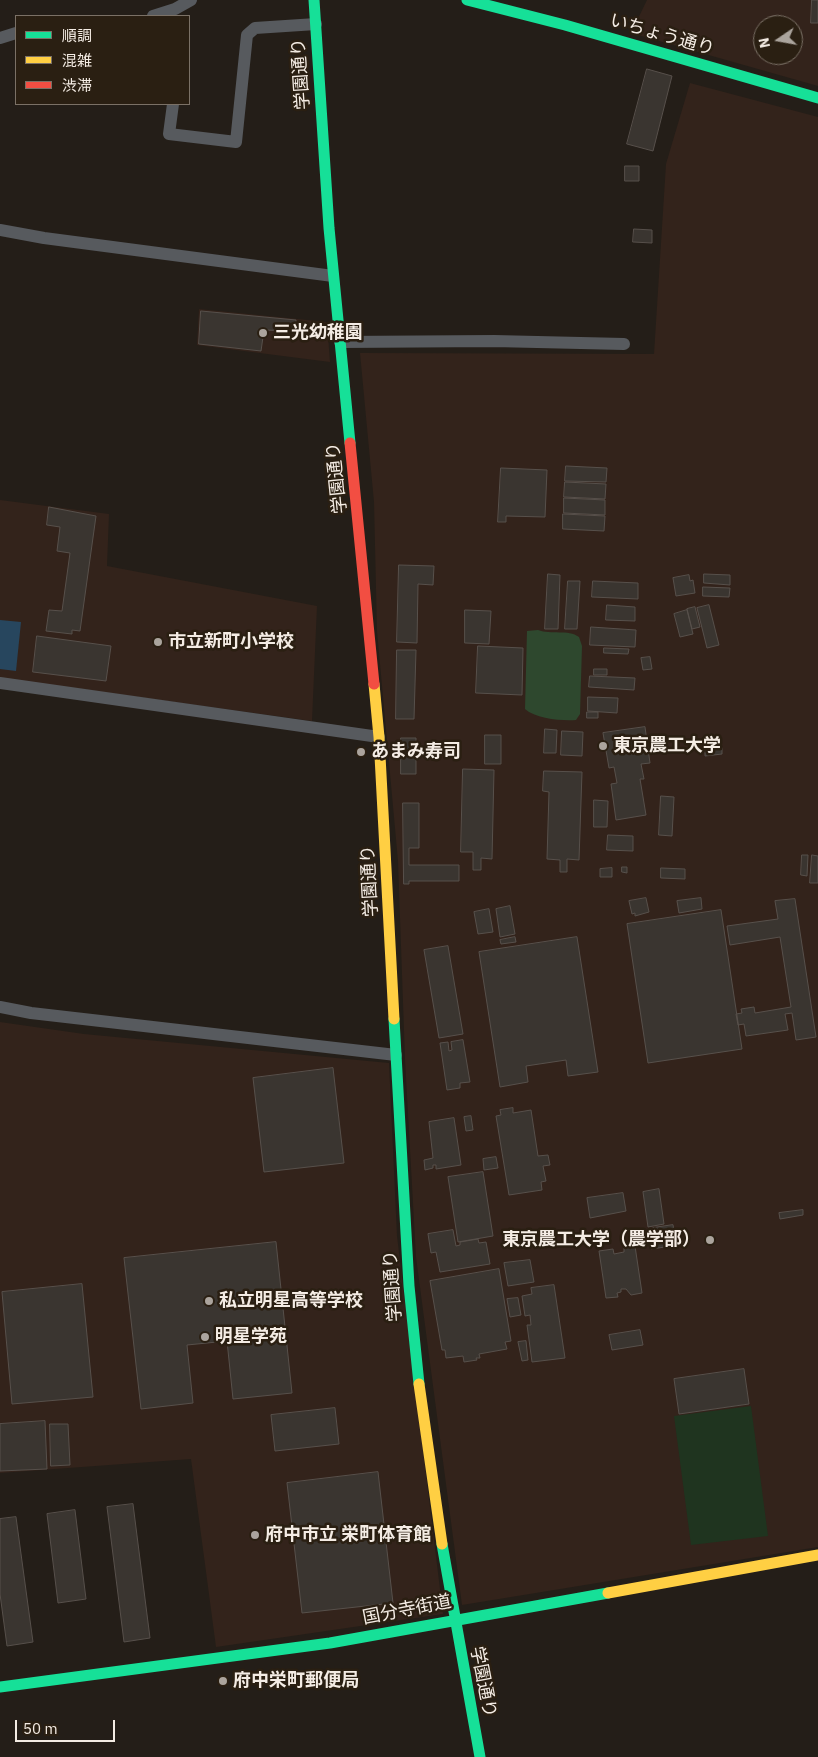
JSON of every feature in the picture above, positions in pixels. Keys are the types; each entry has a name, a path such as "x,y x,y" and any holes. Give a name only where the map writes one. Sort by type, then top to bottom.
{"street":[{"path":"155,15 190,0"},
{"path":"188,15 190,0"},
{"name":"学園通り","path":"314,0 334,276 379,737 396,1055 417,1373 431,1483 453,1619 480,1757"},
{"name":"いちょう通り","path":"467,0 565,25 818,98"},
{"path":"173,105 168,134 236,142 248,35 255,28 316,24"},
{"path":"0,38 15,33"},
{"path":"0,230 44,238 334,276"},
{"path":"340,342 475,341 624,344"},
{"path":"0,683 379,737"},
{"path":"0,1007 31,1013 396,1055"},
{"name":"国分寺街道","path":"0,1688 330,1642 818,1555"}],"shaded area":[{"path":"647,0 818,0 818,86 631,33"},
{"name":"東京農工大学","path":"690,83 818,117 818,1547 462,1605 416,1257 405,1059 398,861 377,631 374,502 360,353 654,354 666,164"},
{"name":"三光幼稚園","path":"199,309 327,322 330,362 197,345"},
{"name":"市立新町小学校","path":"0,500 109,514 107,566 317,606 312,721 0,678"},
{"name":"明星学苑","path":"0,1022 84,1034 389,1063 397,1236 443,1614 216,1647 191,1459 0,1473"}],"green space":[{"path":"538,630 570,633 579,637 582,646 580,714 576,720 557,720 542,717 525,709 527,631"},
{"path":"751,1406 768,1536 691,1545 674,1416"}],"water":[{"path":"0,620 21,622 16,671 0,669"}],"building":[{"path":"812,0 818,0 818,23 811,23"},
{"path":"647,69 672,76 653,151 627,144"},
{"path":"625,166 639,166 639,181 625,181"},
{"path":"634,229 652,230 652,243 633,242"},
{"path":"201,311 296,320 295,331 264,330 261,351 199,344"},
{"path":"566,466 607,468 606,482 565,481"},
{"path":"501,468 547,470 545,517 506,516 506,522 498,522"},
{"path":"565,482 606,484 605,499 564,497"},
{"path":"564,498 605,500 605,515 564,513"},
{"path":"49,507 96,516 80,631 72,630 72,634 46,631 49,610 62,611 70,553 57,551 60,527 47,525"},
{"path":"563,514 605,516 604,531 563,529"},
{"path":"399,565 434,566 433,585 418,584 417,643 397,642"},
{"path":"548,574 560,575 558,629 545,629"},
{"path":"704,574 730,575 730,585 704,583"},
{"path":"689,575 690,581 693,580 695,593 676,596 673,578"},
{"path":"568,581 580,581 577,629 565,629"},
{"path":"593,581 638,583 638,599 592,597"},
{"path":"703,587 730,588 729,597 703,596"},
{"path":"607,605 635,607 635,621 606,620"},
{"path":"709,605 719,645 707,648 697,608"},
{"path":"695,607 700,627 692,629 687,609"},
{"path":"465,610 491,611 489,644 465,643"},
{"path":"687,610 693,634 680,637 674,614"},
{"path":"591,627 636,630 635,647 590,645"},
{"path":"37,636 111,646 106,681 33,672"},
{"path":"478,646 523,648 522,695 476,693"},
{"path":"604,648 629,649 628,654 604,653"},
{"path":"397,650 416,650 414,719 396,719"},
{"path":"650,657 652,669 643,670 641,658"},
{"path":"594,669 607,669 607,675 594,675"},
{"path":"590,676 635,678 634,690 589,687"},
{"path":"588,697 618,698 617,713 588,711"},
{"path":"587,712 598,712 598,718 587,718"},
{"path":"645,727 650,763 641,764 644,779 640,779 646,815 616,820 611,784 617,783 614,767 609,768 603,733"},
{"path":"545,729 557,730 556,753 544,753"},
{"path":"562,731 583,732 582,756 561,755"},
{"path":"485,735 501,735 501,764 485,764"},
{"path":"401,738 416,738 416,774 401,774"},
{"path":"722,748 722,754 705,756 705,750"},
{"path":"463,769 494,770 492,859 481,858 481,870 473,870 473,852 461,852"},
{"path":"544,771 582,772 579,860 567,859 567,872 560,872 560,860 547,859 549,792 543,791"},
{"path":"661,796 674,797 672,836 659,835"},
{"path":"594,800 608,801 607,827 594,827"},
{"path":"403,803 419,803 419,848 409,848 409,865 459,865 459,881 409,881 409,884 404,884"},
{"path":"608,835 633,836 633,851 607,850"},
{"path":"802,855 808,855 807,876 801,875"},
{"path":"812,855 818,856 818,883 810,883"},
{"path":"622,867 627,867 627,873 622,872"},
{"path":"612,868 612,877 600,877 600,869"},
{"path":"661,868 685,869 685,879 661,878"},
{"path":"646,898 649,912 635,916 635,913 632,914 629,901"},
{"path":"701,898 702,909 679,913 677,901"},
{"path":"795,899 816,1037 796,1040 792,1013 785,1014 788,1030 746,1036 744,1024 738,1025 736,1014 742,1013 741,1009 754,1007 755,1013 791,1007 780,937 730,945 727,926 778,919 775,901"},
{"path":"510,906 515,934 500,937 496,909"},
{"path":"489,909 493,932 478,934 474,912"},
{"path":"721,910 742,1049 648,1063 627,924"},
{"path":"515,937 516,942 501,944 500,940"},
{"path":"577,937 598,1072 568,1076 566,1060 526,1066 528,1082 500,1087 479,952"},
{"path":"448,946 463,1034 439,1038 424,950"},
{"path":"463,1040 470,1082 460,1083 460,1088 447,1090 440,1043 448,1042 449,1051 452,1050 451,1042"},
{"path":"333,1068 344,1163 264,1172 253,1078"},
{"path":"513,1108 513,1113 531,1110 538,1156 548,1155 550,1165 543,1166 546,1181 541,1182 542,1190 509,1195 496,1116 501,1115 500,1110"},
{"path":"471,1116 473,1130 466,1131 464,1117"},
{"path":"454,1118 461,1165 436,1169 436,1165 433,1165 433,1168 425,1170 424,1160 433,1158 429,1122"},
{"path":"496,1157 498,1168 484,1170 483,1159"},
{"path":"483,1172 493,1236 458,1242 448,1177"},
{"path":"659,1189 664,1224 648,1227 643,1192"},
{"path":"623,1193 626,1211 590,1218 587,1198"},
{"path":"803,1210 803,1215 780,1219 779,1213"},
{"path":"673,1225 675,1236 654,1239 653,1228"},
{"path":"453,1230 456,1246 460,1245 460,1242 478,1239 479,1243 486,1242 490,1264 440,1272 436,1252 431,1253 428,1234"},
{"path":"677,1236 679,1245 651,1249 650,1240"},
{"path":"276,1242 292,1393 233,1399 227,1341 187,1345 193,1403 141,1409 124,1258"},
{"path":"635,1246 642,1293 631,1295 626,1289 621,1289 621,1292 617,1293 618,1297 606,1298 599,1251 613,1249 614,1254 624,1252 624,1247"},
{"path":"530,1260 534,1282 508,1286 504,1263"},
{"path":"499,1269 511,1341 505,1342 507,1349 479,1354 480,1358 476,1358 477,1360 464,1362 463,1356 446,1358 445,1350 442,1350 430,1281"},
{"path":"82,1284 93,1397 12,1404 2,1292"},
{"path":"554,1285 565,1358 532,1362 527,1325 531,1325 530,1315 525,1316 522,1296 532,1294 531,1288"},
{"path":"518,1298 521,1315 510,1317 507,1299"},
{"path":"640,1330 643,1345 612,1350 609,1335"},
{"path":"526,1341 528,1360 522,1361 518,1342"},
{"path":"744,1369 749,1404 679,1414 674,1379"},
{"path":"335,1408 339,1444 275,1451 271,1415"},
{"path":"45,1421 47,1469 0,1471 0,1424"},
{"path":"50,1424 68,1424 70,1465 51,1466"},
{"path":"378,1472 393,1603 302,1613 287,1483"},
{"path":"133,1504 150,1638 124,1642 107,1507"},
{"path":"75,1510 86,1599 58,1603 47,1514"},
{"path":"16,1517 33,1642 7,1646 0,1594 0,1519"}],"traffic: fast":[{"path":"314,0 329,228 350,443"},
{"path":"467,0 565,25 818,98"},
{"path":"394,1019 409,1286 419,1384"},
{"path":"442,1544 480,1757"},
{"path":"0,1687 330,1643 608,1593"}],"traffic: slow":[{"path":"374,684 379,737 394,1019"},
{"path":"419,1384 442,1544"},
{"path":"608,1593 818,1555"}],"traffic: jam":[{"path":"350,443 374,684"}],"place":[{"name":"三光幼稚園","path":"263,333"},
{"name":"市立新町小学校","path":"158,642"},
{"name":"東京農工大学","path":"603,746"},
{"name":"あまみ寿司","path":"361,752"},
{"name":"東京農工大学（農学部）","path":"710,1240"},
{"name":"私立明星高等学校","path":"209,1301"},
{"name":"明星学苑","path":"205,1337"},
{"name":"府中市立 栄町体育館","path":"255,1535"},
{"name":"府中栄町郵便局","path":"223,1681"}]}
